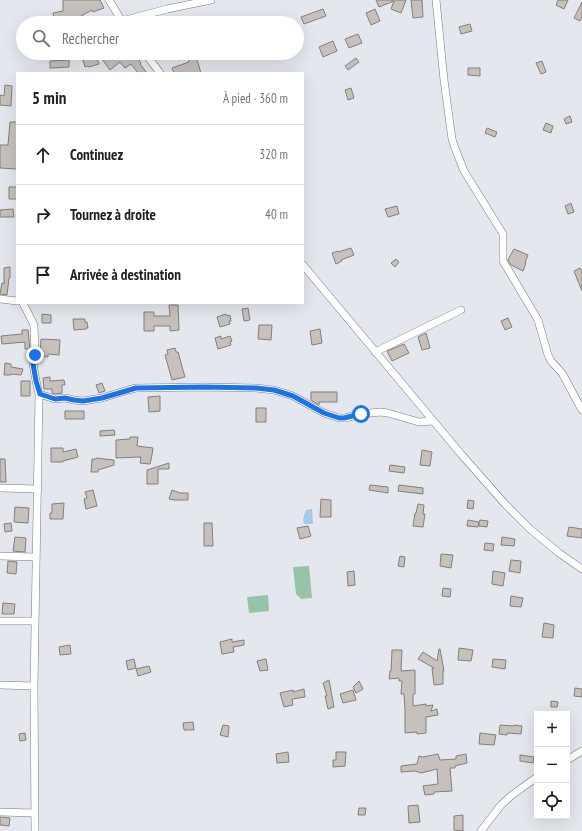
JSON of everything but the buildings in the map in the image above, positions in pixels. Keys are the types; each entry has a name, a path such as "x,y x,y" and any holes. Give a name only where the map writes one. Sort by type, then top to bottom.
{"street":[{"path":"109,0 118,16"},
{"path":"143,16 167,9 211,0"},
{"path":"436,0 444,80 452,138 455,148 464,171 503,234 503,261 538,320 548,356 562,373 582,410"},
{"path":"150,60 159,72"},
{"path":"304,266 433,421 505,504 530,529 559,553 582,569"},
{"path":"0,300 16,301"},
{"path":"24,304 34,325 35,355 33,364 40,394 34,686 35,831"},
{"path":"375,352 461,310"},
{"path":"40,394 55,399 65,398 83,401 102,398 136,388 256,388 274,390 293,396 324,413 339,418 380,412 419,422 433,421"},
{"path":"0,488 38,489"},
{"path":"0,556 36,557"},
{"path":"0,621 35,621"},
{"path":"0,685 34,686"},
{"path":"570,758 582,751"},
{"path":"481,831 501,805 534,779"},
{"path":"0,812 34,813"}],"green space":[{"path":"309,566 312,598 301,599 296,594 293,567"},
{"path":"268,595 269,611 249,613 247,597"}],"water":[{"path":"312,509 313,524 304,524 303,519 306,510"}],"route":[{"path":"35,355 33,364 40,394 55,399 65,398 83,401 102,398 136,388 256,388 274,390 293,396 324,413 339,418 361,414"}]}
